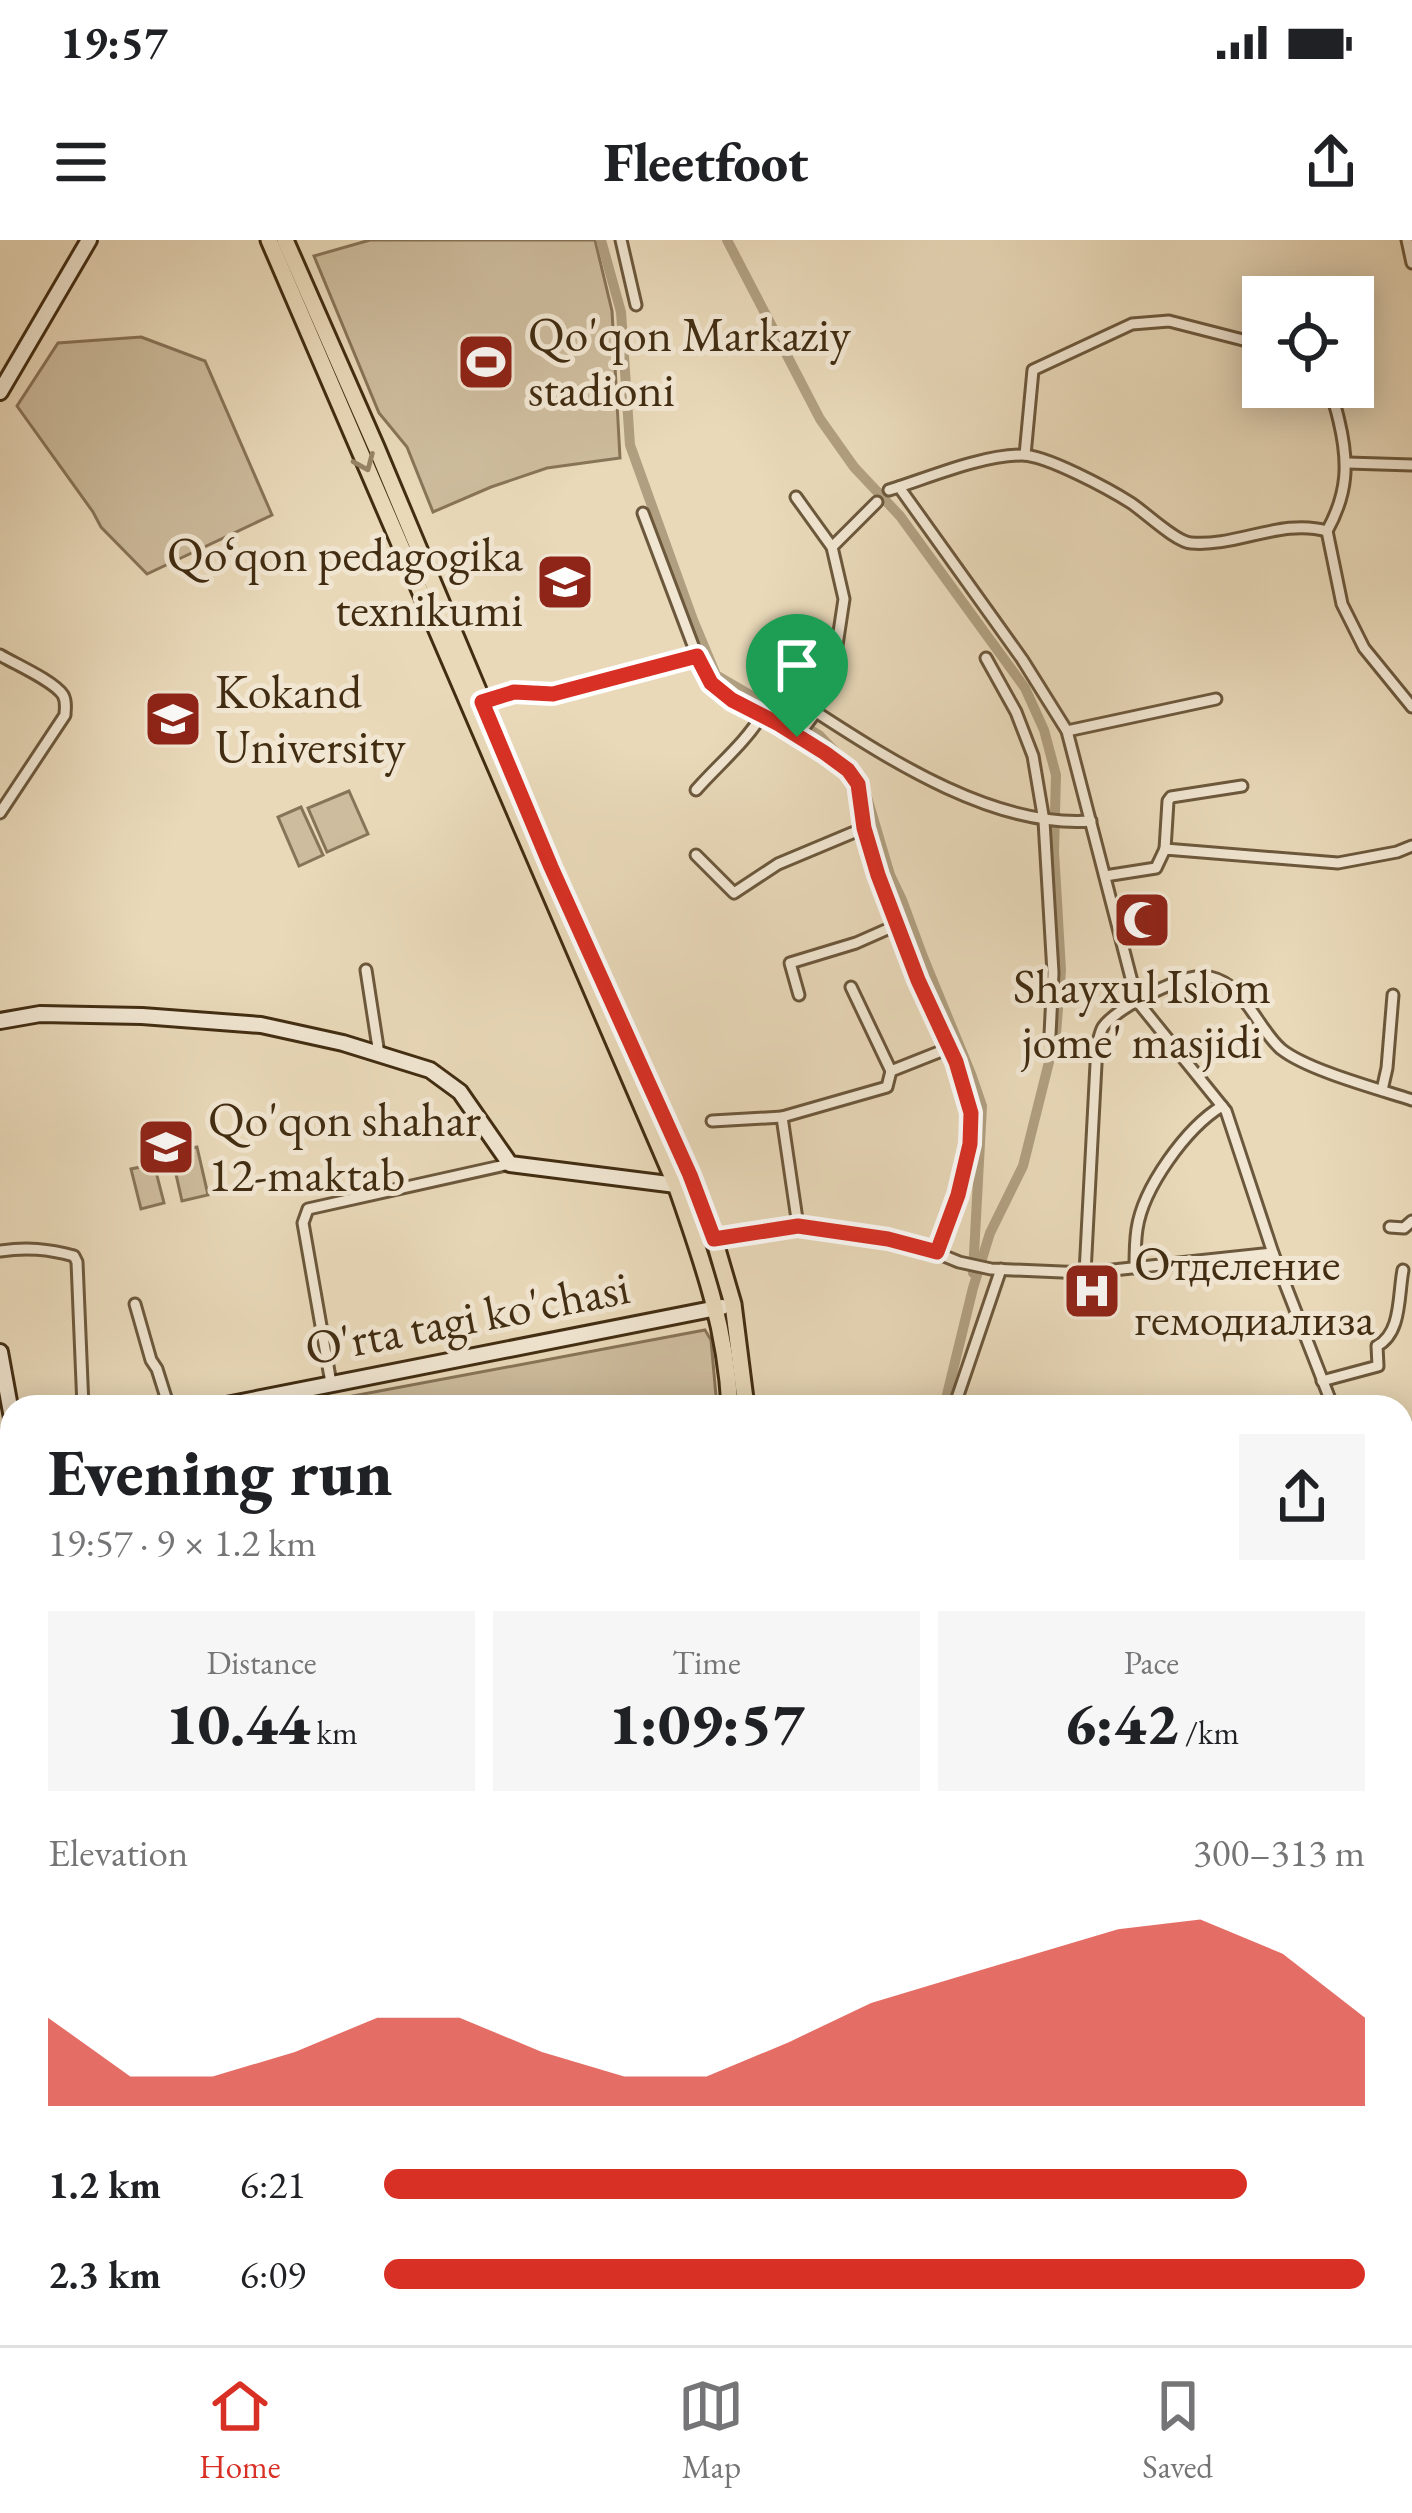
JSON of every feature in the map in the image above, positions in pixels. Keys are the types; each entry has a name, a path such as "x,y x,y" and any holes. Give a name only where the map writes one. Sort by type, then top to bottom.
{"main road":[{"path":"0,392 89,240"},
{"path":"269,240 725,1306 729,1395"},
{"path":"285,240 551,867 690,1175 714,1239 744,1395"},
{"path":"0,1021 40,1013 142,1016 261,1025 343,1043 430,1070 460,1092 510,1164 676,1185"},
{"name":"O'rta tagi ko'chasi","path":"274,1395 725,1306"},
{"path":"0,1352 7,1395"}],"street":[{"path":"621,240 636,305"},
{"path":"1407,240 1412,263"},
{"path":"1025,454 1033,370 1132,324 1168,321 1242,340"},
{"path":"1336,408 1348,463 1338,511 1327,531 1342,604 1364,648 1412,707"},
{"path":"1327,531 1306,525 1220,542 1185,543 1128,501 1025,454 972,464 894,488 1022,659 1067,731 1137,1001 1226,1112 1328,1395"},
{"path":"1348,463 1412,466"},
{"path":"796,496 832,547 844,599 836,652 814,715 799,734"},
{"path":"832,547 877,502"},
{"path":"643,513 711,683 732,700 799,734 848,770 858,784 878,875 971,1113 970,1144 958,1195 937,1252"},
{"path":"0,656 52,686 63,695 66,707 0,813"},
{"path":"482,702 514,692 553,694 697,656"},
{"path":"986,658 1016,712 1033,756 1044,821 1052,973 1050,1035"},
{"path":"1067,731 1216,699"},
{"path":"696,790 747,739 762,715"},
{"path":"814,715 900,764 1003,811 1044,821 1091,820"},
{"path":"1105,876 1156,868 1165,849 1172,797 1242,786"},
{"path":"696,856 734,893 778,864 864,828"},
{"path":"1165,849 1338,863 1412,846"},
{"path":"799,994 790,963 856,943 898,924"},
{"path":"366,970 379,1054"},
{"path":"1085,1273 1097,1045 1104,1024 1137,1001 1193,975 1226,982 1281,1049 1318,1068 1412,1100"},
{"path":"712,1121 782,1117 887,1088 891,1071 851,987"},
{"path":"1382,1090 1393,995"},
{"path":"891,1071 949,1048"},
{"path":"1135,1268 1137,1225 1168,1160 1222,1106"},
{"path":"782,1117 798,1226"},
{"path":"331,1383 303,1223 308,1209 510,1164"},
{"path":"1390,1227 1404,1228 1412,1221"},
{"path":"714,1239 798,1226 888,1239 996,1269 1085,1273 1273,1253"},
{"path":"0,1252 47,1249 74,1256 83,1395"},
{"path":"958,1395 996,1269"},
{"path":"1322,1381 1378,1366 1377,1346 1388,1340 1395,1326 1403,1270"},
{"path":"135,1304 165,1395"}],"shaded area":[{"name":"Qo'qon Markaziy stadioni","path":"370,240 595,240 612,311 620,458 547,468 433,512 407,447 379,413 314,256"},
{"path":"141,337 205,361 272,515 147,574 101,527 17,406 58,343"},
{"path":"349,791 368,834 327,852 308,808"},
{"path":"301,807 323,855 299,866 278,817"},
{"path":"197,1147 208,1195 182,1201 171,1152"},
{"path":"154,1164 164,1203 141,1209 131,1169"},
{"path":"705,1330 711,1340 716,1395 358,1395"}],"waterway":[{"path":"601,240 621,312 630,445 716,675 819,735 854,771 866,794 890,875 971,1074 982,1106 973,1273"},
{"path":"727,240 820,419 854,467 900,516 1025,688 1044,730 1056,775 1054,851 1061,970 1056,1034 1023,1166 990,1233 947,1395"}],"place":[{"name":"Qo'qon Markaziy stadioni","path":"486,362"},
{"name":"Qo‘qon pedagogika texnikumi","path":"565,582"},
{"name":"Kokand University","path":"173,719"},
{"name":"Shayxul Islom jome' masjidi","path":"1142,920"},
{"name":"Qo'qon shahar 12-maktab","path":"166,1147"},
{"name":"Отделение гемодиализа","path":"1092,1291"}],"route":[{"path":"697,656 711,683 797,737 848,770 858,784 878,875 956,1062 971,1113 970,1144 958,1195 937,1252 888,1239 798,1226 714,1239 482,702 514,692 553,694 697,656"}]}
